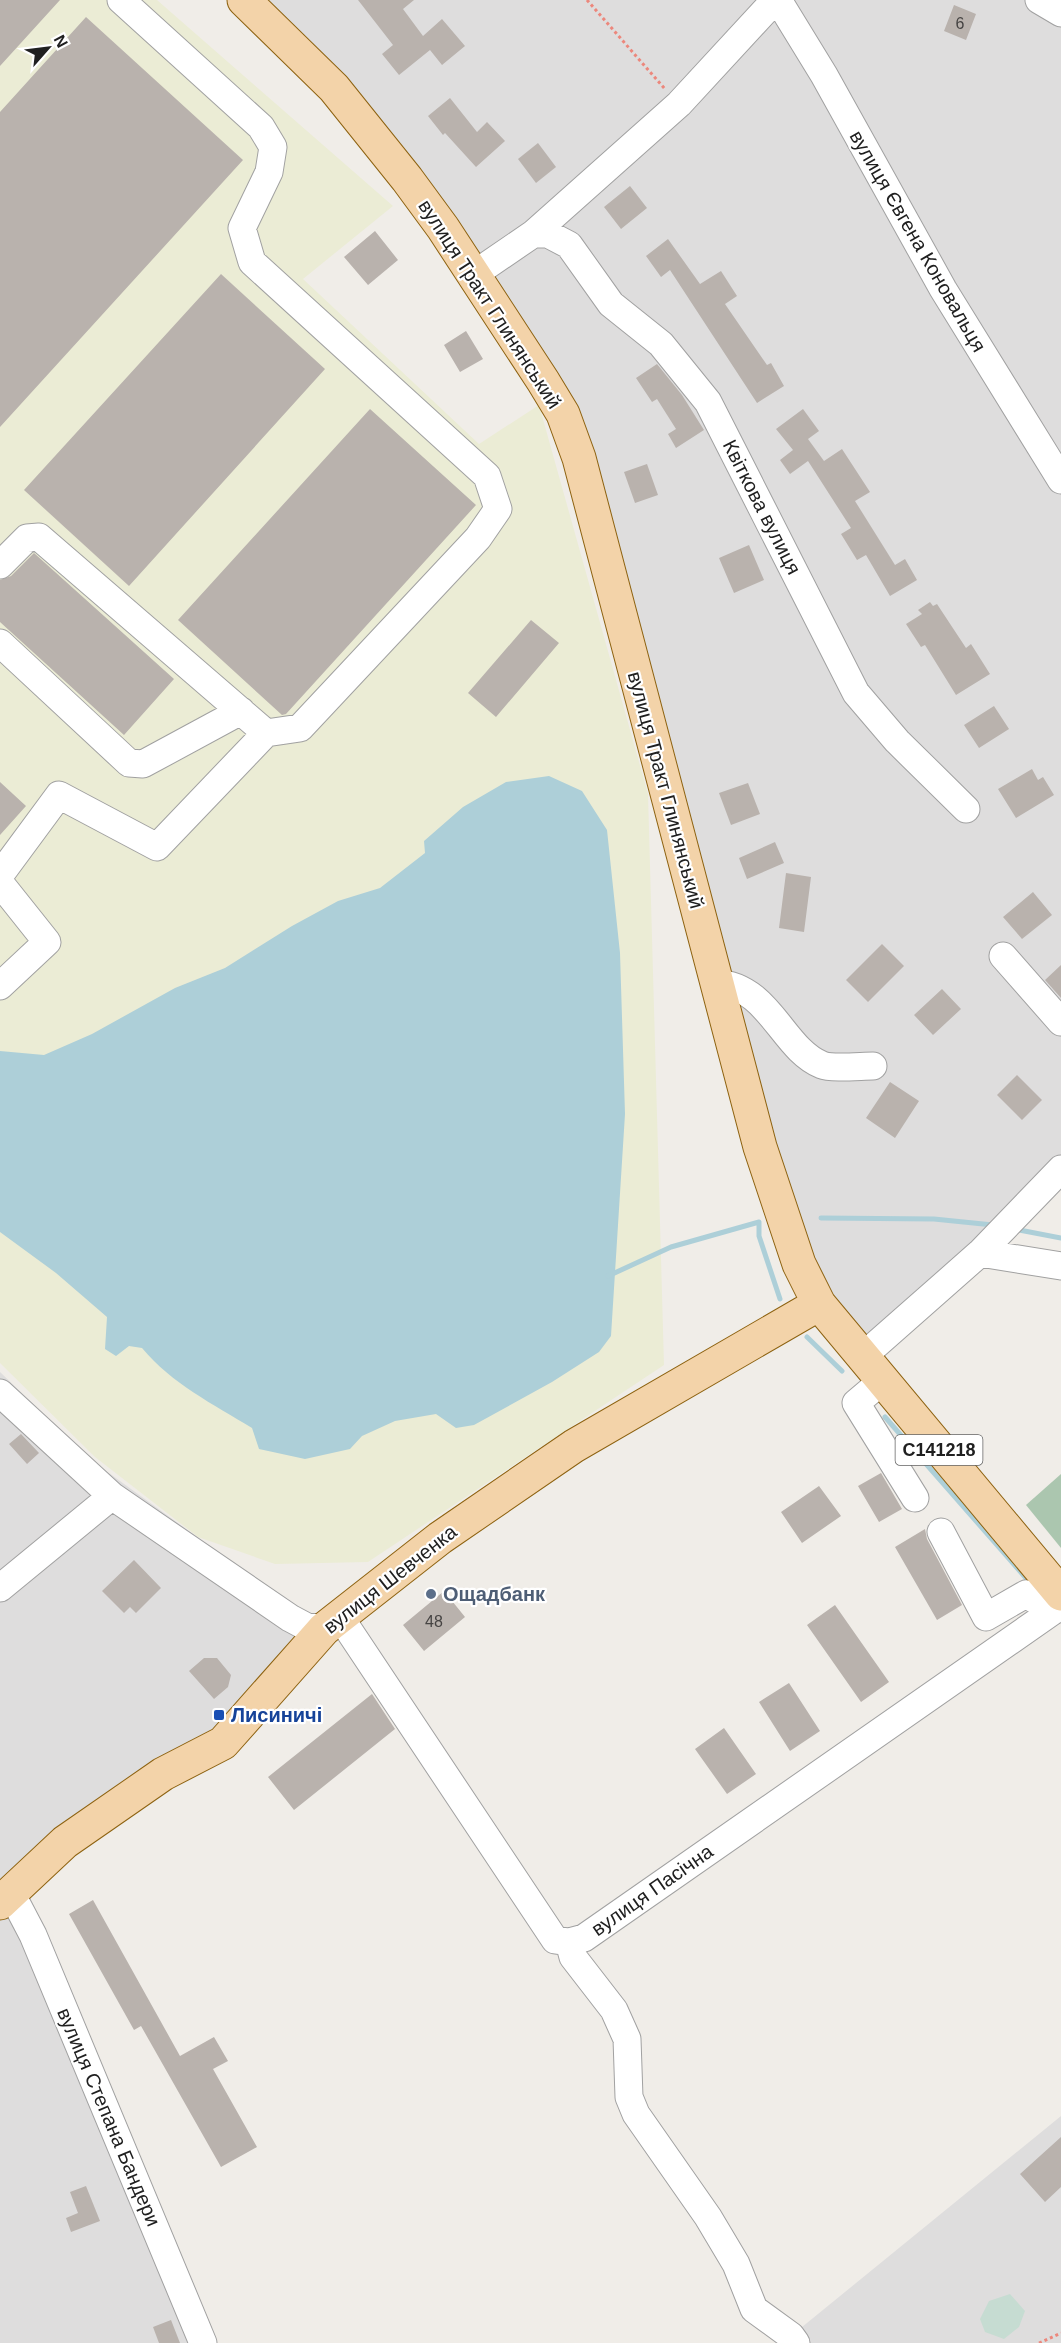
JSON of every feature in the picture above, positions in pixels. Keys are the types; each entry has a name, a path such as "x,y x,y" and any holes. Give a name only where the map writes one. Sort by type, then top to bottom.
{"main road":[{"name":"вулиця Тракт Глинянський","path":"244,0 334,88 370,131 443,228 563,414 579,458 764,1158 799,1264 819,1304 1058,1602"},
{"name":"вулиця Шевченка","path":"5,1898 65,1842 163,1774 222,1743 332,1623 440,1539 574,1446 819,1304"}],"street":[{"path":"0,875 59,795 157,847 266,733 300,728 478,538 498,509 487,476 252,262 242,228 269,172 273,147 261,127 121,0"},
{"path":"473,275 533,234 679,104 777,0"},
{"name":"вулиця Євгена Коновальця","path":"777,0 824,75 943,289 1061,480"},
{"path":"1039,0 1061,13"},
{"name":"Квіткова вулиця","path":"533,234 548,234 569,245 611,304 661,344 708,402 856,693 897,741 966,808"},
{"path":"0,565 27,538 39,537 266,733"},
{"path":"0,642 129,763 143,764 241,711"},
{"path":"0,883 47,942 0,986"},
{"path":"1003,956 1061,1022"},
{"path":"716,983 732,984 770,1011 799,1048 823,1066 873,1066"},
{"path":"915,1498 856,1403 872,1369 1061,1169"},
{"path":"989,1245 1061,1266"},
{"path":"0,1393 112,1496 290,1618 306,1626 332,1623"},
{"path":"0,1588 112,1496"},
{"path":"941,1532 986,1617 1026,1594 1058,1602"},
{"name":"вулиця Пасічна","path":"332,1623 555,1940 569,1942 584,1938 1058,1602"},
{"name":"вулиця Степана Бандери","path":"5,1898 33,1935 203,2343"},
{"path":"569,1942 573,1957 614,2010 627,2039 629,2097 636,2114 708,2217 736,2264 754,2309 790,2341"}],"path":[{"path":"587,0 679,104"},
{"path":"1039,2343 1061,2333"}],"shaded area":[{"path":"244,0 1061,0 1061,1169 862,1357 819,1304 604,554 519,342"},
{"path":"0,1372 91,1460 324,1629 264,1697 11,1893 203,2343 0,2343"},
{"path":"1061,2116 1061,2343 782,2343 791,2336"}],"green space":[{"path":"0,0 157,0 393,206 303,279 479,444 539,405 648,794 664,1365 368,1562 275,1564 198,1537 95,1457 0,1363"},
{"path":"1061,1474 1061,1548 1026,1505"},
{"path":"1010,2294 1025,2311 1019,2327 1004,2339 985,2332 980,2319 989,2301"}],"water":[{"path":"549,776 582,791 607,830 620,953 625,1114 611,1336 599,1352 552,1382 474,1425 456,1428 436,1414 395,1421 362,1436 350,1449 305,1459 259,1449 252,1428 180,1383 142,1348 129,1346 116,1356 105,1349 107,1317 56,1273 0,1232 0,1051 44,1055 92,1034 175,988 225,968 292,926 338,901 380,888 425,853 424,841 463,807 506,782"}],"building":[{"path":"0,0 60,0 0,66"},
{"path":"358,0 414,0 403,9 423,36 442,19 465,46 442,65 430,50 399,75 382,54 393,45"},
{"path":"954,5 976,14 966,40 944,31"},
{"path":"86,17 243,160 0,427 0,112"},
{"path":"450,98 477,132 487,122 505,141 476,167 445,133 443,135 428,116"},
{"path":"538,143 556,167 536,183 518,159"},
{"path":"630,186 647,208 621,229 604,207"},
{"path":"375,231 398,260 368,285 344,257"},
{"path":"668,239 700,284 721,271 737,296 725,304 767,365 771,363 784,386 757,403 670,270 661,277 646,256"},
{"path":"221,274 325,369 129,586 24,490"},
{"path":"466,331 483,359 460,372 444,345"},
{"path":"657,364 682,395 704,430 676,448 668,434 676,429 657,399 652,402 636,378"},
{"path":"370,409 476,505 286,714 282,715 178,620"},
{"path":"803,409 819,431 808,439 824,461 842,449 870,492 855,501 895,565 905,559 917,580 890,596 866,555 857,560 841,534 851,528 808,461 790,474 780,460 793,450 776,429"},
{"path":"647,464 658,495 635,503 624,472"},
{"path":"749,545 764,580 734,593 719,558"},
{"path":"34,553 174,679 124,735 0,622 0,580 11,576"},
{"path":"930,602 933,606 937,604 966,648 971,644 990,674 956,695 925,645 921,647 906,624 922,614 918,610"},
{"path":"531,620 559,643 496,717 468,693"},
{"path":"994,706 1009,729 979,748 964,725"},
{"path":"1032,769 1038,780 1043,777 1054,795 1016,818 998,789"},
{"path":"0,782 26,806 0,835"},
{"path":"748,783 760,814 731,825 719,793"},
{"path":"775,842 784,863 747,879 739,858"},
{"path":"786,873 811,877 804,932 779,928"},
{"path":"1033,892 1052,915 1022,939 1003,917"},
{"path":"882,944 904,966 868,1002 846,980"},
{"path":"1061,965 1061,998 1045,980"},
{"path":"942,989 961,1009 933,1035 914,1015"},
{"path":"1017,1075 1042,1100 1022,1120 997,1095"},
{"path":"890,1082 919,1101 895,1138 866,1118"},
{"path":"21,1434 39,1453 27,1464 9,1444"},
{"path":"881,1473 902,1509 879,1522 858,1486"},
{"path":"819,1486 841,1516 802,1543 781,1512"},
{"path":"925,1529 927,1539 962,1605 937,1620 895,1547"},
{"path":"134,1560 161,1588 136,1613 130,1607 124,1613 102,1591"},
{"path":"444,1591 465,1617 424,1651 403,1625"},
{"path":"835,1605 889,1682 861,1702 807,1625"},
{"path":"204,1658 217,1658 231,1675 228,1687 214,1699 189,1671"},
{"path":"789,1683 820,1731 790,1751 759,1702"},
{"path":"372,1694 395,1729 294,1810 268,1777"},
{"path":"724,1728 756,1774 727,1794 695,1749"},
{"path":"93,1900 180,2056 214,2037 228,2061 213,2069 257,2147 221,2167 141,2026 134,2030 69,1914"},
{"path":"1061,2137 1061,2187 1045,2202 1020,2174"},
{"path":"86,2186 100,2221 71,2232 66,2218 78,2213 70,2192"},
{"path":"171,2320 180,2343 159,2343 153,2327"}],"waterway":[{"path":"821,1218 934,1219 993,1225"},
{"path":"608,1276 671,1247 759,1222 759,1236 780,1299"},
{"path":"1014,1229 1061,1238"},
{"path":"807,1337 842,1371"},
{"path":"885,1417 1032,1585"}],"place":[{"name":"Ощадбанк","path":"431,1594"},
{"name":"Лисиничі","path":"219,1715"}]}
